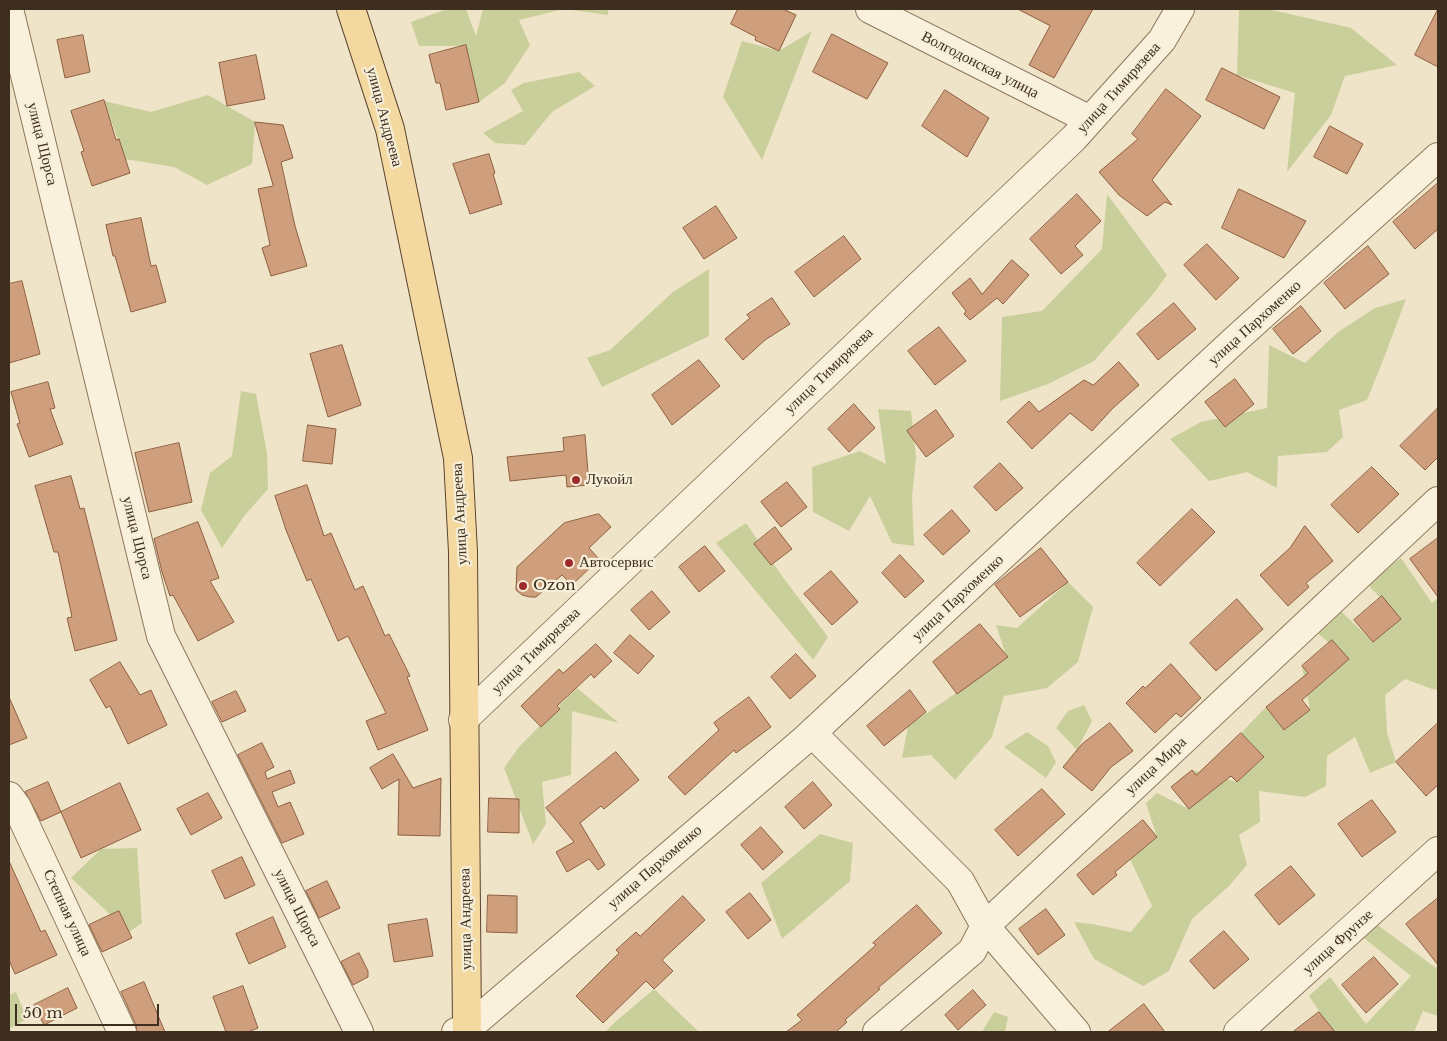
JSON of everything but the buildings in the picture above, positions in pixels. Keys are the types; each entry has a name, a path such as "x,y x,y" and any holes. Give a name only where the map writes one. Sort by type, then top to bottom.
{"main road":[{"name":"улица Андреева","path":"351,9 390,128 458,458 463,552 464,1031"}],"street":[{"name":"улица Щорса","path":"9,9 161,636 359,1032"},
{"name":"Волгодонская улица","path":"870,9 1090,120"},
{"name":"улица Тимирязева","path":"463,720 1074,138 1162,40 1180,9"},
{"name":"улица Пархоменко","path":"464,1031 812,733 1238,338 1438,157"},
{"name":"улица Мира","path":"877,1032 972,951 985,926 1438,502"},
{"path":"812,733 960,881 985,926 1076,1032"},
{"name":"Степная улица","path":"9,796 17,807 122,1032"},
{"name":"улица Фрунзе","path":"1238,1032 1438,851"}],"green space":[{"path":"447,9 466,9 476,36 483,9 564,9 519,20 530,45 505,83 479,102 466,46 419,46 411,22"},
{"path":"564,9 608,9 608,15"},
{"path":"1239,9 1268,9 1351,28 1397,65 1345,76 1331,115 1287,172 1295,93 1237,75"},
{"path":"812,31 762,160 723,97 742,41 779,51"},
{"path":"579,72 595,86 552,112 525,145 495,143 483,133 523,111 511,90 524,83"},
{"path":"208,95 255,122 252,164 207,185 174,167 125,159 104,101 151,112"},
{"path":"1107,194 1167,275 1154,293 1094,361 1048,384 1000,401 1002,317 1042,311 1102,249"},
{"path":"709,269 709,336 602,387 587,358 610,350 673,292"},
{"path":"1406,299 1367,400 1339,410 1343,437 1327,452 1278,456 1277,488 1247,472 1209,481 1170,439 1201,422 1267,408 1269,345 1305,363 1338,332 1375,308"},
{"path":"241,391 256,394 267,453 268,489 245,515 222,548 201,510 210,473 232,456"},
{"path":"878,409 911,411 916,457 912,497 914,546 892,543 870,496 849,531 813,512 812,467 860,451 886,464"},
{"path":"746,523 782,576 828,637 813,660 716,543"},
{"path":"1401,558 1432,603 1438,598 1438,690 1405,679 1385,695 1387,733 1396,762 1370,773 1355,737 1327,756 1326,786 1305,797 1259,791 1260,822 1239,835 1247,865 1229,886 1192,919 1169,971 1143,986 1094,959 1074,922 1131,932 1152,906 1130,859 1157,837 1146,803 1157,793 1189,809 1210,792 1192,770 1237,782 1264,758 1241,733 1266,707 1284,730 1310,710 1302,666 1319,685 1348,659 1315,631 1340,610 1373,642 1401,619 1366,583"},
{"path":"1068,582 1093,607 1078,662 1047,688 1004,696 992,737 955,780 931,755 902,758 908,726 1007,658 996,625 1017,628"},
{"path":"577,688 619,723 572,711 571,775 542,782 546,824 533,844 504,768 519,747"},
{"path":"1084,705 1092,721 1077,750 1056,728 1068,711"},
{"path":"1027,732 1048,746 1056,762 1046,778 1004,747"},
{"path":"820,834 853,843 850,881 782,939 761,883"},
{"path":"137,848 142,923 129,932 71,878 101,849"},
{"path":"1375,923 1436,968 1438,965 1438,1016 1423,1011 1414,1032 1333,1032 1309,996 1330,977 1366,1024 1411,976 1359,934"},
{"path":"654,989 699,1032 605,1032 614,1023"},
{"path":"16,992 27,1019 9,1029 9,995"},
{"path":"994,1012 1008,1017 1005,1032 982,1032"}],"place":[{"name":"Лукойл","path":"576,480"},
{"name":"Автосервис","path":"569,563"},
{"name":"Ozon","path":"523,586"}]}
